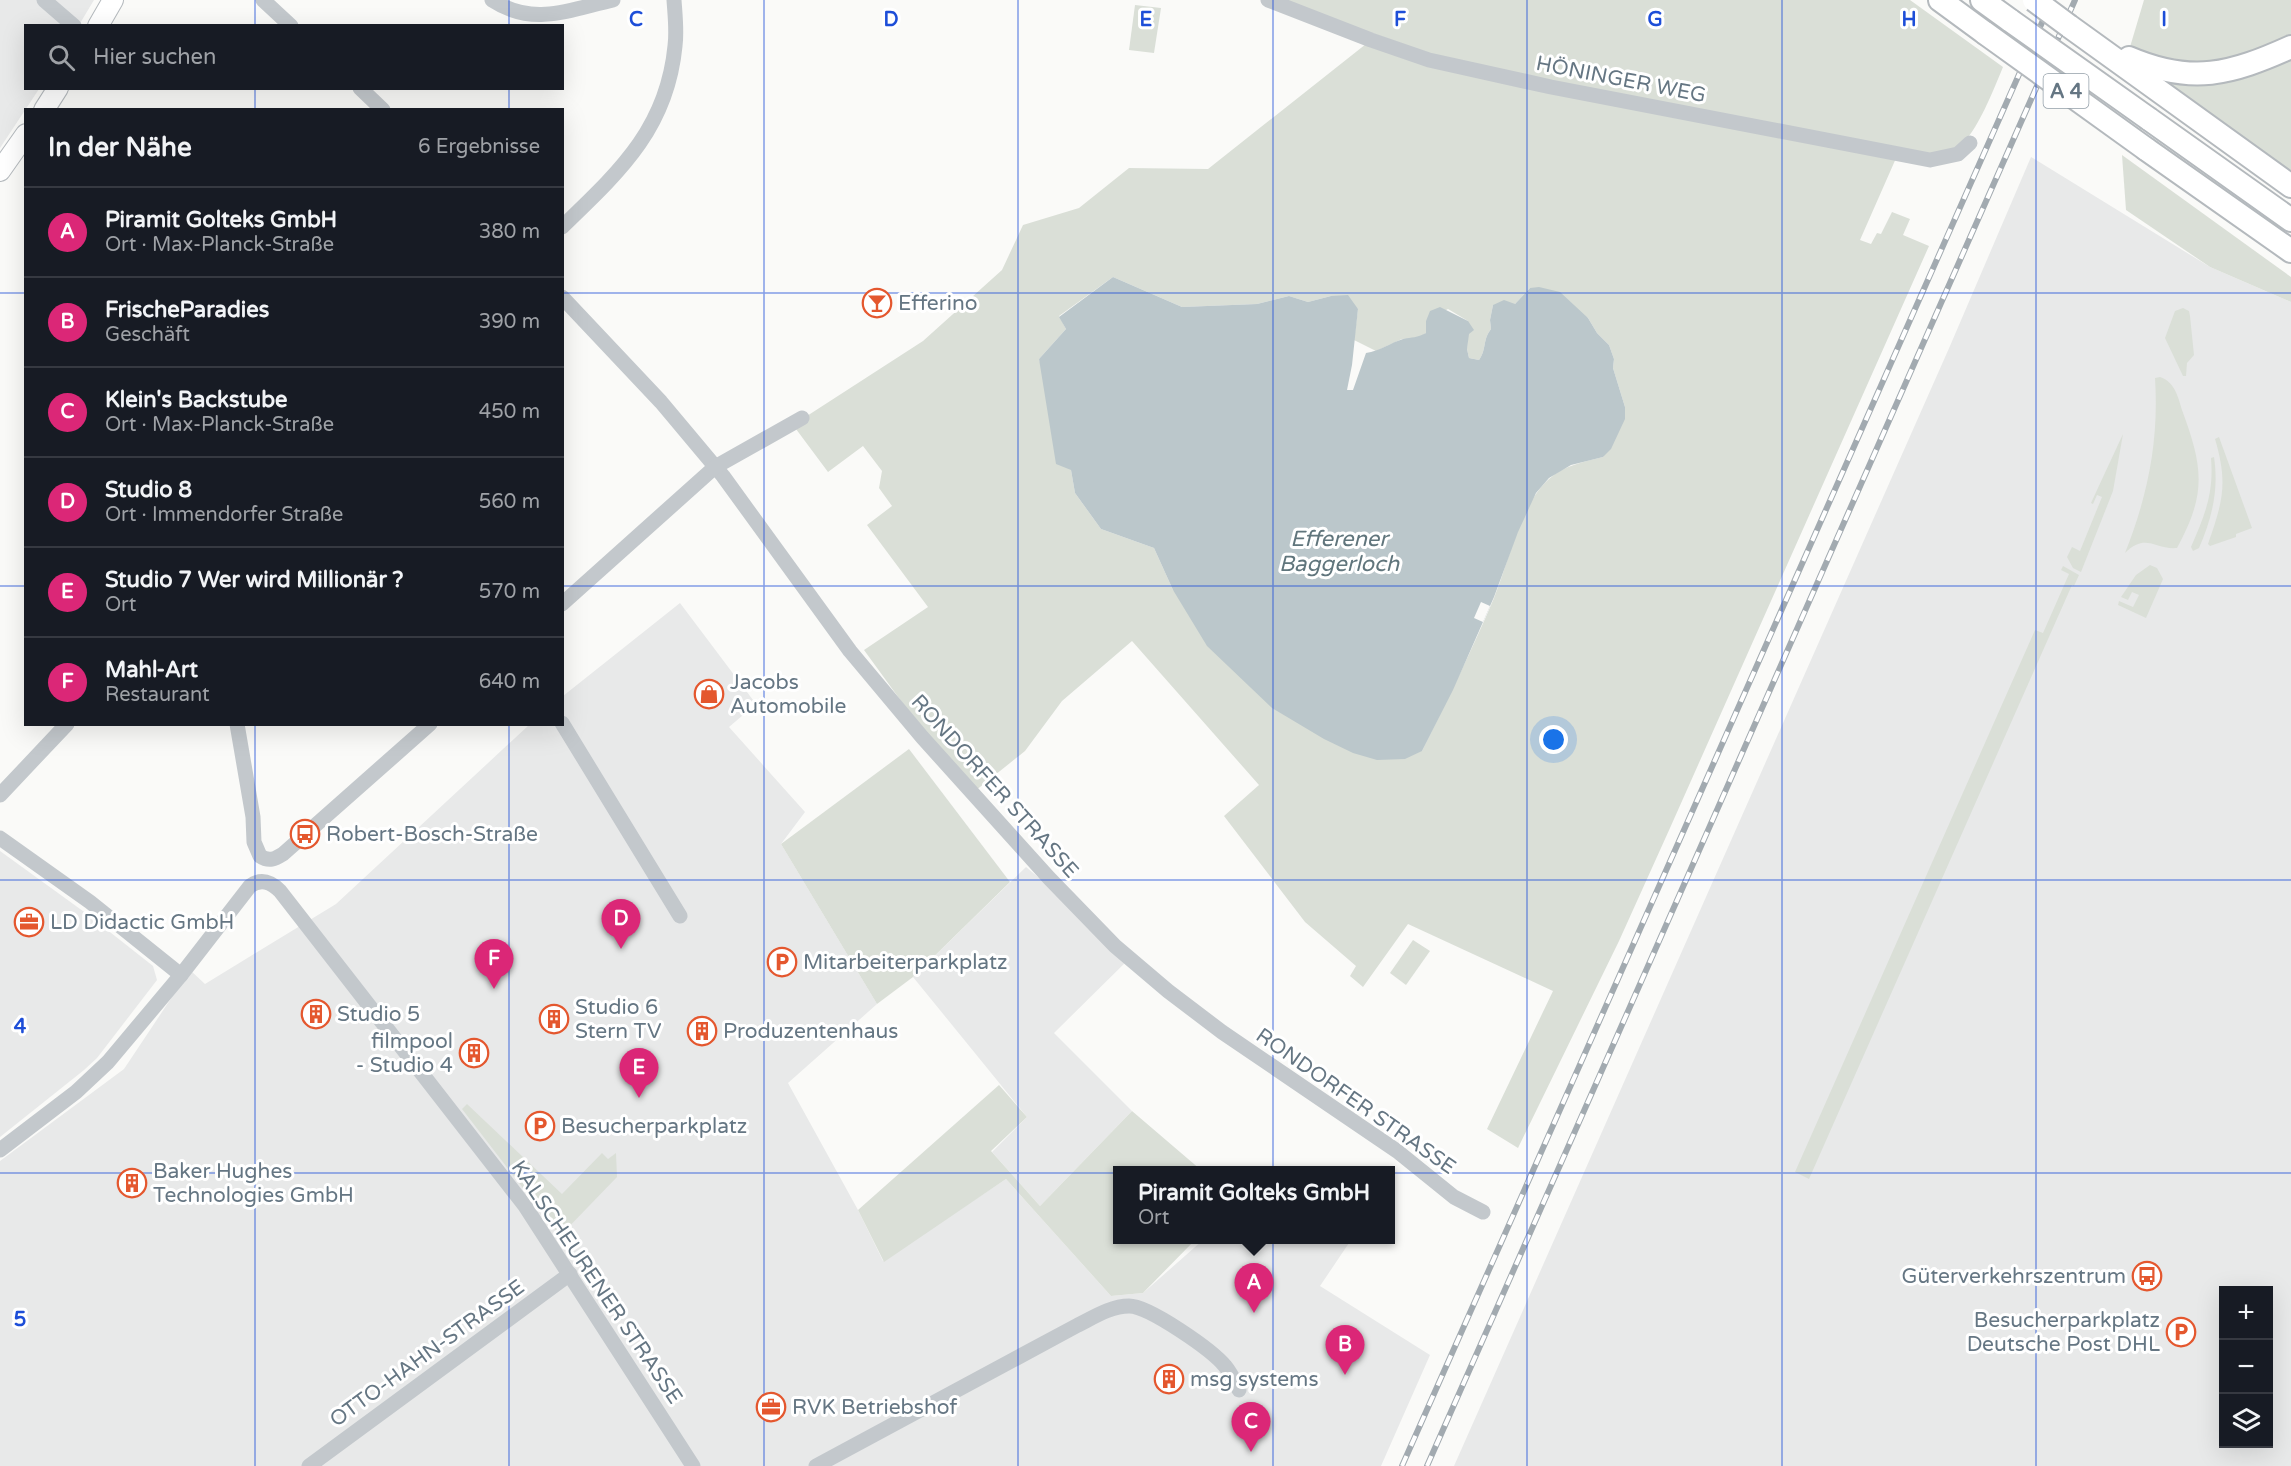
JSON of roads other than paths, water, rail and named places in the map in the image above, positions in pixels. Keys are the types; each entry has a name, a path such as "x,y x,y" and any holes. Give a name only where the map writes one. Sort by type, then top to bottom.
{"highway":[{"name":"A 4","path":"1940,0 2291,251"},
{"name":"A 4","path":"1982,0 2291,220"},
{"path":"2034,0 2291,186"},
{"path":"2069,26 2124,56 2152,68 2190,75 2227,72 2291,47"}],"main road":[{"path":"99,24 113,0"},
{"path":"45,108 57,90"},
{"path":"0,171 24,137"}],"street":[{"path":"44,0 72,24"},
{"path":"263,0 289,24"},
{"path":"492,0 505,9 524,15 544,15 613,0"},
{"path":"564,225 622,168 642,143 656,118 672,70 676,43 675,0"},
{"name":"HÖNINGER WEG","path":"1268,0 1429,60 1563,90 1930,160 1958,154 1970,143"},
{"path":"362,90 381,108"},
{"name":"RONDORFER STRASSE","path":"564,299 655,395 715,467 850,651 922,737 1049,878 1115,946 1168,991 1222,1032 1397,1152 1455,1197 1483,1212"},
{"path":"564,602 715,467 802,418"},
{"path":"0,795 65,726"},
{"path":"237,726 254,817 254,842 260,856 265,860 274,860 284,854 428,726"},
{"path":"564,726 680,916"},
{"path":"0,838 90,902 181,975 97,1074 0,1150"},
{"name":"KALSCHEURENER STRASSE","path":"181,975 250,886 256,882 269,882 280,891 525,1206 693,1466"},
{"name":"OTTO-HAHN-STRASSE","path":"309,1466 570,1274"},
{"path":"816,1466 1078,1325 1117,1307 1140,1307 1155,1314 1216,1356 1228,1369 1239,1390"}],"water":[{"name":"Efferener Baggerloch","path":"1113,277 1182,307 1257,304 1289,296 1308,302 1331,296 1348,295 1358,309 1347,390 1353,390 1366,353 1426,333 1426,321 1430,311 1440,307 1468,321 1474,330 1469,334 1467,349 1469,358 1479,360 1491,329 1493,305 1504,300 1515,304 1530,288 1539,287 1560,292 1588,318 1597,333 1609,345 1614,359 1613,368 1625,407 1625,419 1611,449 1603,457 1571,465 1549,478 1536,493 1453,690 1422,751 1405,759 1377,760 1353,753 1324,739 1272,708 1207,646 1173,590 1154,548 1101,529 1075,493 1071,470 1056,464 1039,359 1066,329 1059,317"}],"railway":[{"path":"1402,1466 2052,0"},
{"path":"1427,1466 2075,0"}],"place":[{"name":"Efferino","path":"877,303"},
{"name":"Jacobs Automobile","path":"709,694"},
{"name":"Robert-Bosch-Straße","path":"305,834"},
{"name":"LD Didactic GmbH","path":"29,922"},
{"name":"Studio 8","path":"621,949"},
{"name":"Mitarbeiterparkplatz","path":"782,962"},
{"name":"Mahl-Art","path":"494,989"},
{"name":"Studio 5","path":"316,1014"},
{"name":"Studio 6 Stern TV","path":"554,1019"},
{"name":"Produzentenhaus","path":"702,1031"},
{"name":"filmpool - Studio 4","path":"474,1053"},
{"name":"Studio 7 Wer wird Millionär ?","path":"639,1098"},
{"name":"Besucherparkplatz","path":"540,1126"},
{"name":"Baker Hughes Technologies GmbH","path":"132,1183"},
{"name":"Güterverkehrszentrum","path":"2147,1276"},
{"name":"Piramit Golteks GmbH","path":"1254,1313"},
{"name":"Besucherparkplatz Deutsche Post DHL","path":"2181,1332"},
{"name":"FrischeParadies","path":"1345,1375"},
{"name":"msg systems","path":"1169,1379"},
{"name":"RVK Betriebshof","path":"771,1407"},
{"name":"Klein's Backstube","path":"1251,1452"}]}
